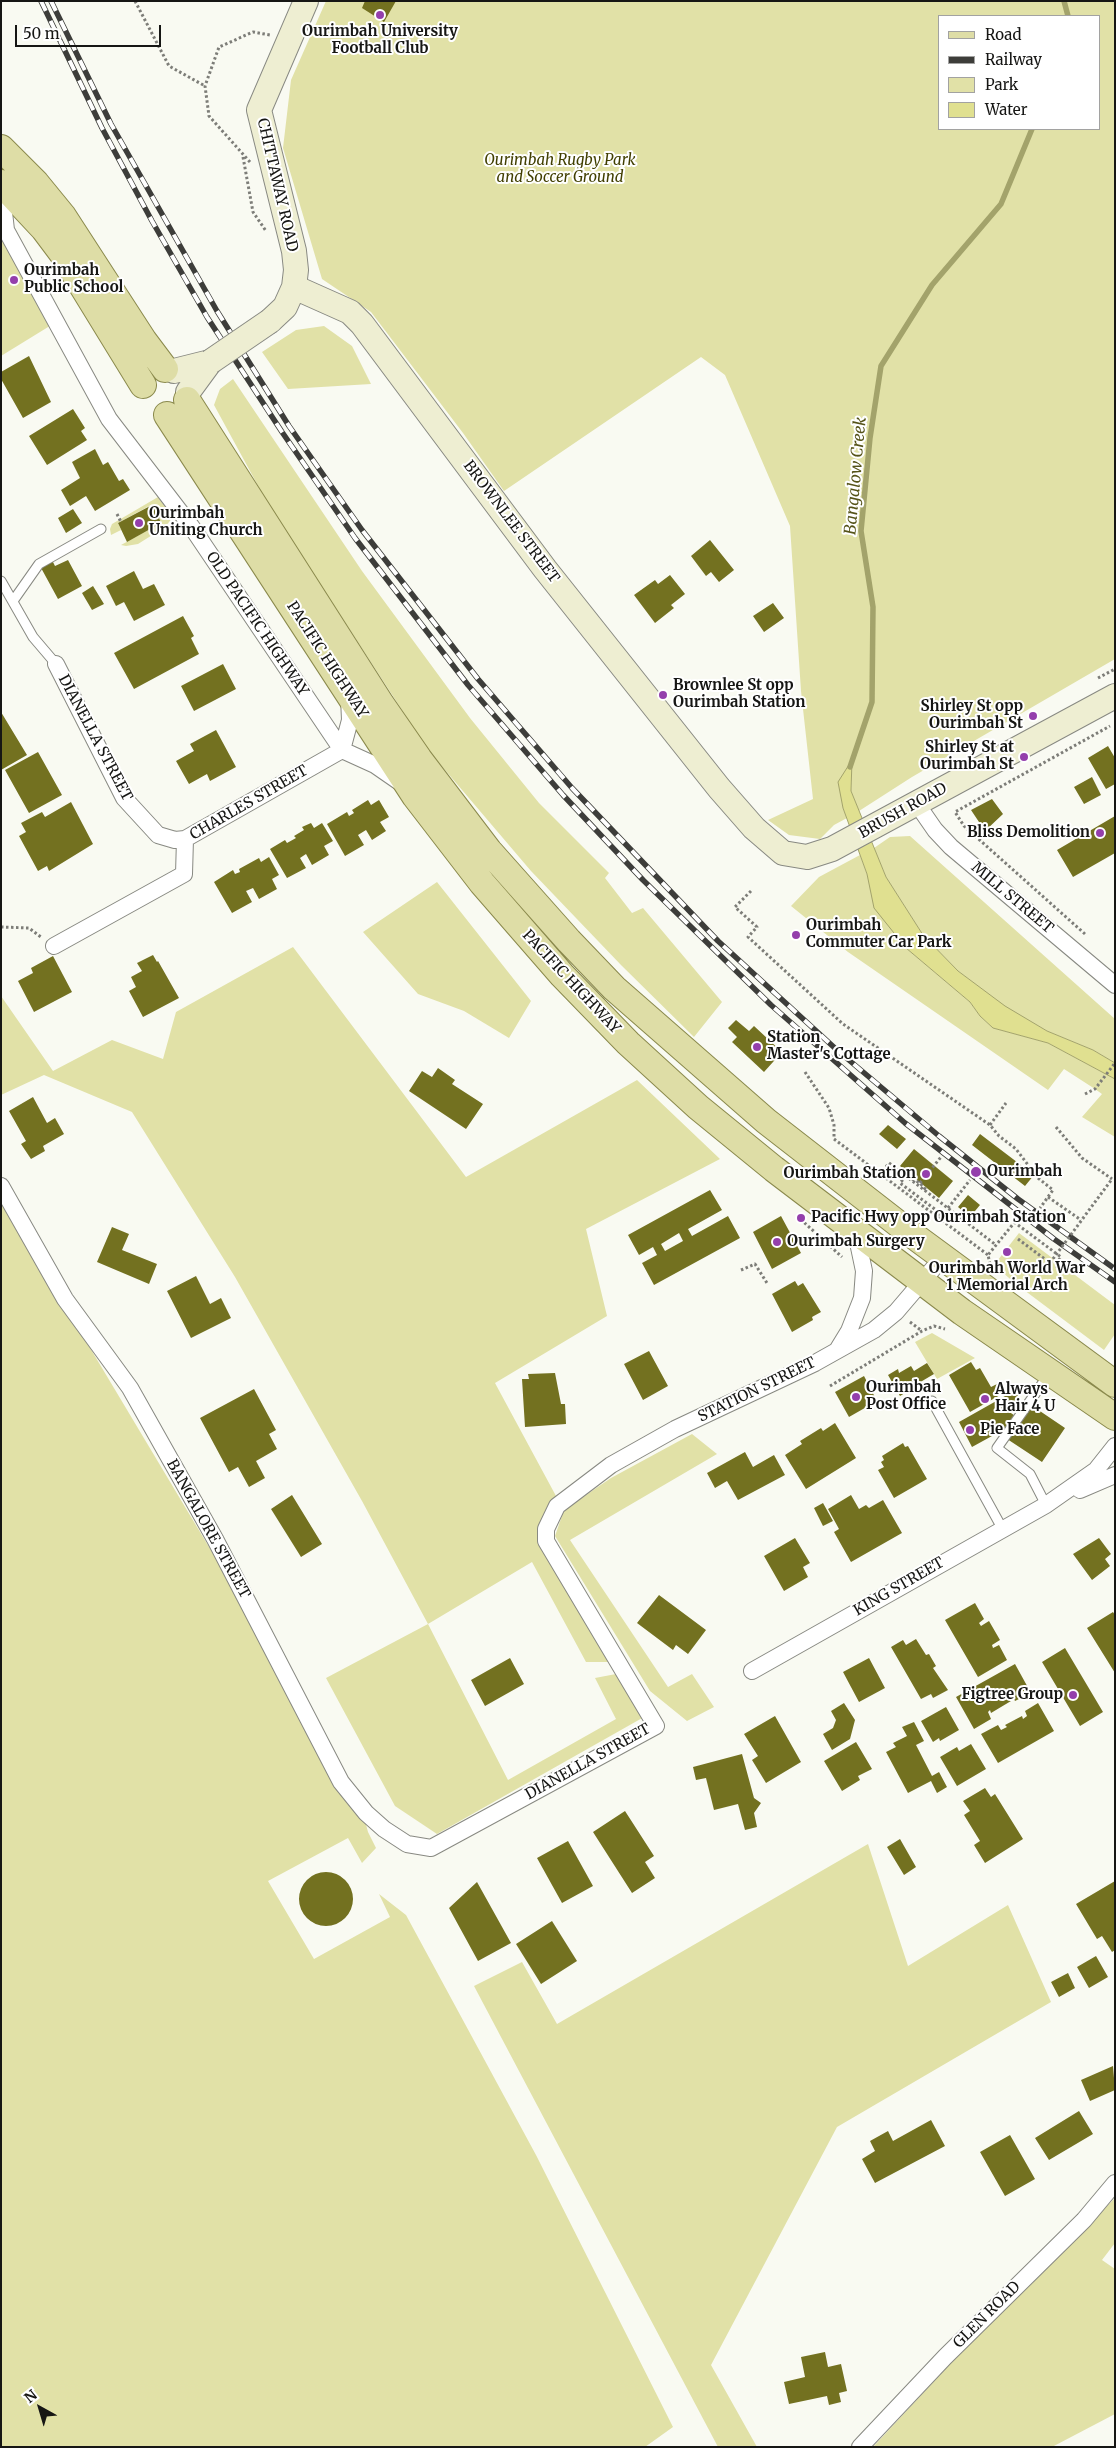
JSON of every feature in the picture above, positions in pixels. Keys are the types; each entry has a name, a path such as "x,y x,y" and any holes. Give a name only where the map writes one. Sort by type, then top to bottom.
{"main road":[{"path":"1,148 36,183 63,216 144,341 170,370 184,378 181,402 160,414 147,406 143,399 143,385 62,254 44,229 1,184"},
{"path":"143,385 152,372 170,370"},
{"name":"PACIFIC HIGHWAY","path":"181,402 348,693 415,796 513,920 628,1043 698,1107 922,1283 1115,1417"},
{"name":"PACIFIC HIGHWAY","path":"181,402 381,704 453,804 520,887 614,988 766,1121 943,1258 1115,1384"}],"street":[{"name":"CHITTAWAY ROAD","path":"294,287 296,270 294,251 276,183 260,110 306,1"},
{"name":"OLD PACIFIC HIGHWAY","path":"1,184 6,230 109,419 191,526 342,750"},
{"path":"181,402 210,362 270,321 285,307 294,287"},
{"name":"BROWNLEE STREET","path":"294,287 344,309 362,324 545,569 719,788 764,838 783,853 794,856"},
{"path":"170,370 210,362"},
{"name":"DIANELLA STREET","path":"56,664 124,798 158,835 168,840 185,839"},
{"path":"348,693 350,720 348,734 342,750 388,773 415,796"},
{"name":"BRUSH ROAD","path":"794,856 820,854 847,842 1115,696"},
{"name":"CHARLES STREET","path":"54,946 184,874 185,839 342,750"},
{"name":"MILL STREET","path":"917,804 935,830 951,847 1115,985"},
{"name":"BANGALORE STREET","path":"1,1186 65,1299 130,1388 215,1539 341,1782 366,1813 384,1828 407,1844 431,1848"},
{"path":"836,1351 849,1331 862,1298 864,1270 856,1233"},
{"name":"STATION STREET","path":"556,1506 619,1460 675,1430 836,1351 888,1319 943,1258"},
{"name":"KING STREET","path":"1046,1505 1096,1470 1115,1446"},
{"name":"KING STREET","path":"752,1671 1002,1528 1046,1505 1115,1474"},
{"name":"DIANELLA STREET","path":"431,1848 656,1726 546,1541 546,1529 556,1506"},
{"name":"GLEN ROAD","path":"860,2447 945,2357 1084,2220 1115,2183"}],"lane":[{"path":"13,601 39,564 101,529"},
{"path":"1,581 34,637 56,664"},
{"path":"1046,1505 1030,1474 997,1448 1050,1372"},
{"path":"932,1401 1002,1528"}],"path":[{"path":"135,1 169,66 205,86"},
{"path":"276,183 243,157 209,116 205,86 219,46 253,32 290,39"},
{"path":"243,157 253,212 269,236"},
{"path":"117,514 121,522"},
{"path":"1086,935 964,826 955,812 1115,723"},
{"path":"751,890 735,907 757,927 748,937 843,1024 990,1125 999,1136 1016,1149 1038,1178 1053,1190 1040,1208"},
{"path":"1,927 29,928 54,946"},
{"path":"1085,1094 1095,1089 1115,1063"},
{"path":"805,1072 829,1108 834,1125 834,1139 988,1255 992,1272"},
{"path":"990,1125 1006,1103"},
{"path":"1018,1239 1050,1263 1112,1179 1082,1158 1056,1127"},
{"path":"920,1183 941,1157"},
{"path":"880,1174 889,1163 996,1245"},
{"path":"906,1176 920,1183 931,1196"},
{"path":"906,1176 900,1183 940,1213 936,1217"},
{"path":"948,1208 970,1180"},
{"path":"1048,1197 1081,1220"},
{"path":"988,1255 1018,1218"},
{"path":"1014,1222 1061,1257 1055,1265 1060,1270"},
{"path":"741,1270 755,1264 767,1283"},
{"path":"830,1386 928,1328 934,1326 948,1329"}],"green space":[{"name":"Ourimbah Rugby Park and Soccer Ground","path":"326,1 1115,1 1115,659 912,777 859,811 851,791 852,761 843,808 847,818 834,825 820,839 789,835 768,820 813,799 801,691 790,526 725,375 701,357 504,491 463,433 371,312 322,279 283,148 291,80"},
{"name":"Ourimbah Public School","path":"1,235 53,324 1,356"},
{"path":"324,326 352,346 371,384 288,389 262,352 296,330"},
{"path":"233,379 362,571 470,718 539,803 609,873 605,878 632,913 643,908 722,1002 694,1037 621,965 531,871 428,750 268,504 214,405 220,389"},
{"path":"158,497 173,517 165,527 138,544 121,545 161,523 159,518 164,515 159,507 154,509 151,505 118,523 121,530 111,535 110,529 112,524"},
{"path":"910,836 1115,1019 1115,1063 1093,1050 1047,1031 1004,1006 958,971 923,935 886,877 874,848 890,837"},
{"path":"860,855 867,874 906,948 970,1002 980,1016 993,1028 1048,1043 1115,1079 1115,1137 1082,1117 1102,1094 1095,1089 1064,1069 1048,1090 848,952 791,906 819,877"},
{"path":"437,882 531,1001 509,1038 464,1011 418,994 363,932"},
{"path":"293,947 466,1177 637,1080 720,1159 586,1229 607,1316 495,1383 556,1496 539,1526 610,1662 586,1662 532,1562 428,1624 362,1501 235,1277 132,1112 44,1075 1,1095 1,996 53,1071 112,1040 163,1059 176,1012"},
{"path":"1,1199 359,1798 368,1832 376,1848 362,1863 348,1838 268,1881 314,1959 390,1917 379,1894 406,1915 536,2155 673,2427 645,2447 1,2447"},
{"path":"1019,1233 1115,1305 1115,1334 1104,1350 1016,1284 994,1265"},
{"path":"932,1333 975,1358 937,1379 915,1342"},
{"path":"692,1434 717,1454 570,1540 668,1687 692,1674 714,1707 687,1721 650,1691 555,1536 564,1510 611,1478"},
{"path":"428,1624 508,1780 616,1719 595,1678 616,1674 644,1717 437,1834 395,1806 326,1678"},
{"path":"868,1844 908,1966 1008,1905 1051,2002 837,2127 711,2365 757,2447 718,2447 474,1986 522,1962 557,2024"},
{"path":"1115,2198 1115,2243 1102,2260 1115,2269 1115,2414 1052,2447 873,2447 950,2364"}],"water":[{"path":"852,760 851,791 886,877 923,935 958,971 1005,1006 1047,1031 1093,1050 1115,1063 1115,1079 1048,1043 993,1028 980,1016 970,1002 906,948 874,908 867,874 843,808 838,782"}],"building":[{"name":"Ourimbah University Football Club","path":"365,1 396,1 384,22 362,8"},
{"path":"29,356 51,402 23,418 1,379 1,372"},
{"path":"73,409 85,428 81,431 87,440 47,465 29,436"},
{"path":"95,449 103,465 108,462 119,481 123,479 130,490 95,511 86,496 70,506 61,490 80,478 72,462"},
{"name":"Ourimbah Uniting Church","path":"152,505 154,509 159,507 164,515 159,518 161,523 127,542 118,523"},
{"path":"73,509 82,523 66,533 58,518"},
{"path":"710,540 734,570 719,582 711,572 706,576 691,556"},
{"path":"52,560 55,566 68,560 82,586 58,599 40,566"},
{"path":"134,571 143,589 154,584 165,605 134,621 124,602 116,606 106,586"},
{"path":"670,575 685,594 671,605 674,608 655,623 634,595 655,580 658,584"},
{"path":"93,586 104,604 92,610 82,593"},
{"path":"773,603 784,618 764,632 753,616"},
{"path":"183,616 194,636 191,638 199,654 134,689 114,653"},
{"path":"223,664 236,689 194,711 181,686"},
{"path":"1,712 27,755 1,770"},
{"path":"216,730 236,767 210,781 207,774 189,784 176,761 194,751 190,744"},
{"path":"1108,746 1115,758 1115,784 1106,789 1088,758"},
{"path":"38,752 62,795 29,813 5,770"},
{"path":"1092,777 1101,795 1084,804 1074,787"},
{"path":"992,799 1003,814 985,831 971,810"},
{"path":"368,800 371,805 379,800 389,817 380,822 386,831 372,840 366,830 358,835 364,845 345,856 327,824 347,812 349,816 354,813 352,810"},
{"path":"71,802 93,844 49,871 47,866 38,871 19,836 26,832 21,823 42,812 45,817"},
{"name":"Bliss Demolition","path":"1115,816 1115,853 1073,877 1057,850"},
{"path":"311,823 314,828 322,823 333,841 324,846 329,855 312,865 306,854 300,858 306,868 287,878 270,849 285,840 287,843 296,838 294,836 304,830 302,827"},
{"path":"269,857 279,875 272,879 277,889 259,899 253,888 246,891 252,902 232,913 214,882 233,870 235,874 240,872 239,869 259,858 261,862"},
{"path":"153,955 179,998 143,1017 129,991 136,987 131,977 142,971 137,963"},
{"path":"53,956 72,992 34,1012 18,981 33,973 31,968"},
{"name":"Station Master's Cottage","path":"736,1020 749,1031 754,1026 782,1052 764,1072 732,1042 737,1037 728,1028"},
{"path":"438,1068 455,1080 452,1084 483,1104 466,1129 409,1091 422,1071 432,1077"},
{"path":"33,1097 47,1123 55,1118 64,1134 43,1146 45,1151 31,1159 21,1144 26,1141 9,1111"},
{"path":"888,1125 906,1139 897,1149 879,1134"},
{"path":"980,1134 1034,1175 1025,1186 972,1145"},
{"name":"Ourimbah Station","path":"914,1149 953,1181 939,1198 900,1166"},
{"path":"710,1190 722,1210 688,1229 692,1236 728,1216 740,1238 654,1285 642,1263 657,1255 653,1247 639,1255 628,1235","holes":["679,1233 683,1241 665,1251 661,1244"]},
{"path":"968,1195 980,1205 970,1217 958,1207"},
{"name":"Ourimbah Surgery","path":"781,1216 801,1253 772,1269 753,1232"},
{"path":"112,1227 129,1234 122,1250 157,1264 149,1284 97,1262"},
{"path":"196,1276 210,1304 221,1298 231,1318 191,1338 167,1291"},
{"path":"795,1281 798,1286 803,1283 821,1312 812,1317 813,1320 792,1332 772,1294"},
{"path":"649,1351 668,1386 643,1400 624,1364"},
{"path":"971,1362 976,1370 980,1368 991,1387 997,1384 1002,1394 970,1412 949,1375"},
{"path":"927,1363 934,1374 912,1387 908,1381 905,1383 910,1390 900,1396 888,1375 898,1369 899,1373 911,1366 914,1371"},
{"path":"555,1373 561,1404 565,1404 566,1424 525,1427 522,1379 529,1379 528,1374"},
{"name":"Ourimbah Post Office","path":"864,1376 877,1401 849,1417 835,1392"},
{"path":"254,1389 276,1430 269,1434 277,1449 256,1461 265,1478 249,1487 238,1467 229,1472 200,1418"},
{"path":"1014,1391 1019,1394 1008,1411 1021,1420 1031,1405 1065,1428 1042,1462 995,1431 992,1436 972,1447 959,1422"},
{"path":"835,1423 856,1458 806,1489 785,1455 802,1444 800,1441 821,1428 823,1431"},
{"path":"903,1443 905,1447 908,1446 927,1479 894,1498 878,1470 884,1467 881,1462 884,1460 882,1456"},
{"path":"745,1452 753,1467 774,1455 785,1475 738,1500 727,1481 715,1488 707,1473"},
{"path":"292,1495 322,1544 301,1557 271,1509"},
{"path":"851,1495 859,1509 866,1505 869,1508 883,1500 902,1533 851,1562 834,1532 839,1529 828,1509"},
{"path":"823,1503 833,1521 823,1526 814,1508"},
{"path":"795,1538 810,1563 803,1567 808,1577 784,1591 764,1556"},
{"path":"1099,1538 1111,1554 1105,1559 1110,1566 1092,1580 1073,1554"},
{"path":"659,1595 706,1630 688,1654 676,1645 673,1650 637,1623"},
{"path":"975,1603 984,1619 979,1623 981,1626 989,1621 1000,1640 992,1645 993,1648 999,1645 1007,1660 978,1677 945,1620"},
{"path":"1113,1612 1115,1615 1115,1673 1087,1628"},
{"path":"916,1639 926,1655 929,1654 936,1666 933,1668 948,1690 933,1698 931,1694 921,1699 891,1647 903,1640 906,1645"},
{"path":"1065,1648 1103,1712 1080,1726 1042,1662"},
{"path":"510,1658 524,1684 485,1706 471,1680"},
{"path":"869,1658 885,1688 859,1702 843,1672"},
{"path":"1015,1664 1031,1693 1015,1701 1013,1697 1010,1699 1011,1701 991,1713 990,1710 988,1712 991,1719 974,1729 956,1697"},
{"path":"844,1703 855,1720 850,1739 832,1750 823,1734 833,1728 836,1720 831,1711"},
{"path":"1038,1703 1054,1731 998,1763 981,1734 998,1725 1001,1730 1007,1727 1005,1725 1022,1716 1023,1719 1027,1716 1025,1711"},
{"path":"946,1707 959,1730 940,1741 939,1738 933,1742 921,1721"},
{"path":"775,1716 801,1762 766,1783 752,1760 758,1756 744,1734"},
{"path":"914,1722 924,1741 916,1745 932,1776 939,1772 947,1787 937,1793 931,1781 908,1793 886,1752 896,1747 893,1743 907,1736 902,1727"},
{"path":"856,1742 872,1769 858,1776 860,1780 842,1791 824,1761"},
{"path":"971,1744 986,1769 957,1786 940,1757 957,1747 959,1751"},
{"path":"742,1754 754,1798 761,1803 754,1813 757,1827 745,1830 738,1804 714,1810 706,1778 696,1780 693,1767"},
{"path":"985,1788 991,1797 995,1794 1023,1839 985,1863 974,1845 980,1841 964,1815 970,1811 963,1801"},
{"path":"625,1811 654,1856 645,1862 655,1878 632,1893 593,1832"},
{"path":"900,1839 916,1867 904,1875 887,1847"},
{"path":"568,1841 593,1886 562,1903 537,1858"},
{"path":"326,1872 336,1874 345,1880 351,1889 353,1899 351,1909 345,1918 336,1924 326,1926 316,1924 307,1918 301,1909 299,1899 301,1889 307,1880 316,1874"},
{"path":"1115,1881 1115,1950 1112,1952 1102,1936 1097,1939 1076,1904"},
{"path":"477,1882 511,1943 478,1961 449,1908"},
{"path":"552,1921 577,1961 541,1984 516,1944"},
{"path":"1096,1956 1108,1977 1089,1988 1077,1967"},
{"path":"1068,1973 1075,1988 1059,1997 1051,1982"},
{"path":"1113,2066 1115,2090 1090,2101 1081,2080"},
{"path":"1079,2111 1093,2134 1049,2160 1035,2138"},
{"path":"931,2120 945,2146 875,2183 862,2159 875,2151 870,2141 888,2131 893,2141"},
{"path":"1010,2135 1035,2179 1005,2196 980,2152"},
{"path":"825,2352 828,2367 841,2364 847,2391 839,2393 841,2402 829,2405 827,2396 789,2404 784,2382 805,2377 801,2357"}],"waterway":[{"name":"Bangalow Creek","path":"1064,1 1068,15"},
{"name":"Bangalow Creek","path":"850,767 872,702 873,607 861,531 870,438 881,366 932,285 1001,204 1032,130"}],"railway":[{"path":"41,1 102,128 207,317 282,432 355,538 468,685 563,795 643,880 771,1005 905,1123 1054,1239 1115,1282"},
{"path":"51,1 111,124 217,311 289,426 362,530 478,679 572,788 718,941 837,1050 939,1136 1018,1199 1115,1269"}],"place":[{"name":"Ourimbah University Football Club","path":"380,15"},
{"name":"Ourimbah Public School","path":"14,280"},
{"name":"Ourimbah Uniting Church","path":"139,523"},
{"name":"Brownlee St opp Ourimbah Station","path":"663,695"},
{"name":"Shirley St opp Ourimbah St","path":"1033,716"},
{"name":"Shirley St at Ourimbah St","path":"1024,757"},
{"name":"Bliss Demolition","path":"1100,833"},
{"name":"Ourimbah Commuter Car Park","path":"796,935"},
{"name":"Station Master's Cottage","path":"757,1047"},
{"name":"Ourimbah","path":"976,1172"},
{"name":"Ourimbah Station","path":"926,1174"},
{"name":"Pacific Hwy opp Ourimbah Station","path":"801,1218"},
{"name":"Ourimbah Surgery","path":"777,1242"},
{"name":"Ourimbah World War 1 Memorial Arch","path":"1007,1252"},
{"name":"Ourimbah Post Office","path":"856,1397"},
{"name":"Always Hair 4 U","path":"985,1399"},
{"name":"Pie Face","path":"970,1430"},
{"name":"Figtree Group","path":"1073,1695"}]}
